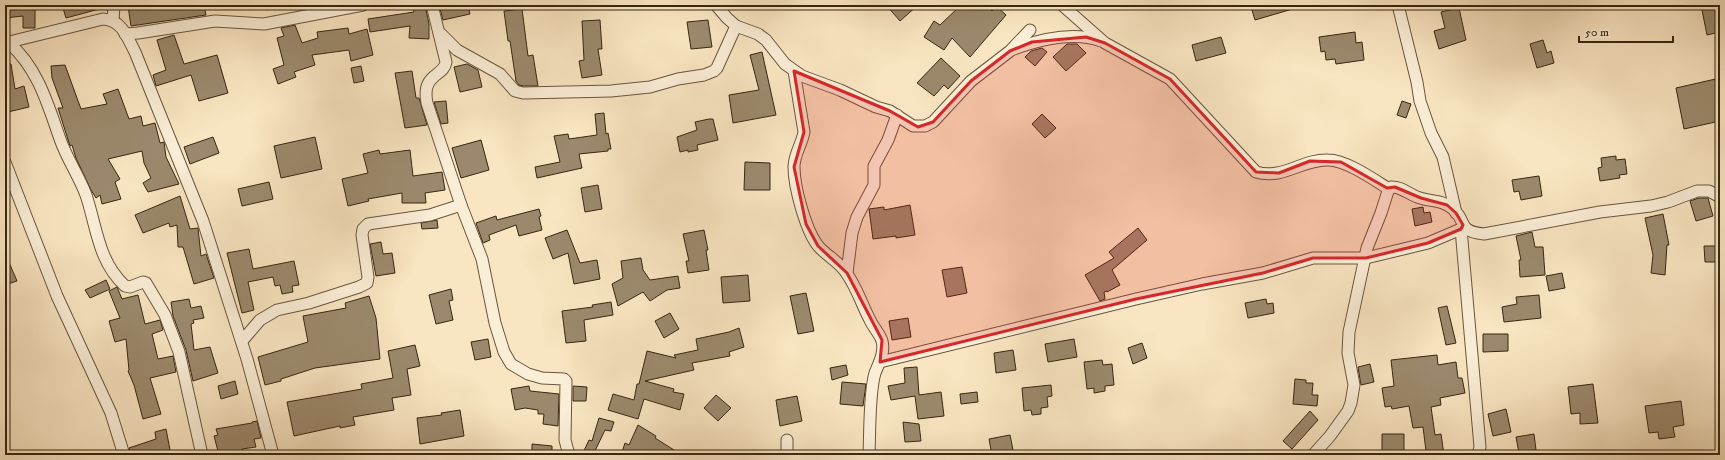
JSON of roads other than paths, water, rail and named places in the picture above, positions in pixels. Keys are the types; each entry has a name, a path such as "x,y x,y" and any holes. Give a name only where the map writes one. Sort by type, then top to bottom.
{"street":[{"path":"113,21 114,5"},
{"path":"125,34 215,21 264,24 363,5"},
{"path":"432,5 445,54 446,66 430,80 426,96 461,205 482,258 495,323 504,352 511,364 528,374 542,378 564,379 566,381 565,440 569,455"},
{"path":"716,5 736,26 758,34 766,40 785,64 794,72 897,114 913,126 918,127 929,124 971,81 1010,51 1030,30"},
{"path":"1062,5 1105,42 1170,79 1256,172 1262,174 1280,173 1298,168 1310,162 1328,159 1341,162 1389,189 1395,187 1421,198 1439,201 1456,212"},
{"path":"1398,5 1417,82 1420,101 1431,133 1444,157 1456,212 1462,227 1480,447 1478,455"},
{"path":"7,43 103,19 113,21 120,26 135,52 203,221 242,341 265,419 273,455"},
{"path":"440,33 457,50 500,74 515,91 523,93 569,92 611,91 650,87 678,79 709,74 717,68 736,26"},
{"path":"1010,51 1032,42 1064,37 1086,37 1105,42"},
{"path":"7,43 19,51 28,64 48,105 60,139 86,194 100,247 107,264 125,286 130,287 143,282 146,283 165,315 179,352 202,455"},
{"path":"794,72 798,87 804,132 794,160 796,186 810,234 818,246 847,273 869,319 882,340 882,351 875,375 872,396 869,455"},
{"path":"847,273 852,233 857,217 874,185 874,166 888,140 897,114"},
{"path":"5,162 58,296 108,407 124,455"},
{"path":"1313,455 1330,436 1348,411 1354,385 1348,353 1349,332 1367,248 1389,189"},
{"path":"1462,227 1470,232 1484,234 1600,212 1651,206 1668,202 1697,191 1709,191 1720,197"},
{"path":"242,341 260,320 277,310 309,303 367,283 368,277 362,235 363,229 368,224 430,215 461,205"},
{"path":"880,362 1143,297 1263,273 1313,258 1366,258 1428,243 1462,227"},
{"path":"787,440 787,455"}]}
